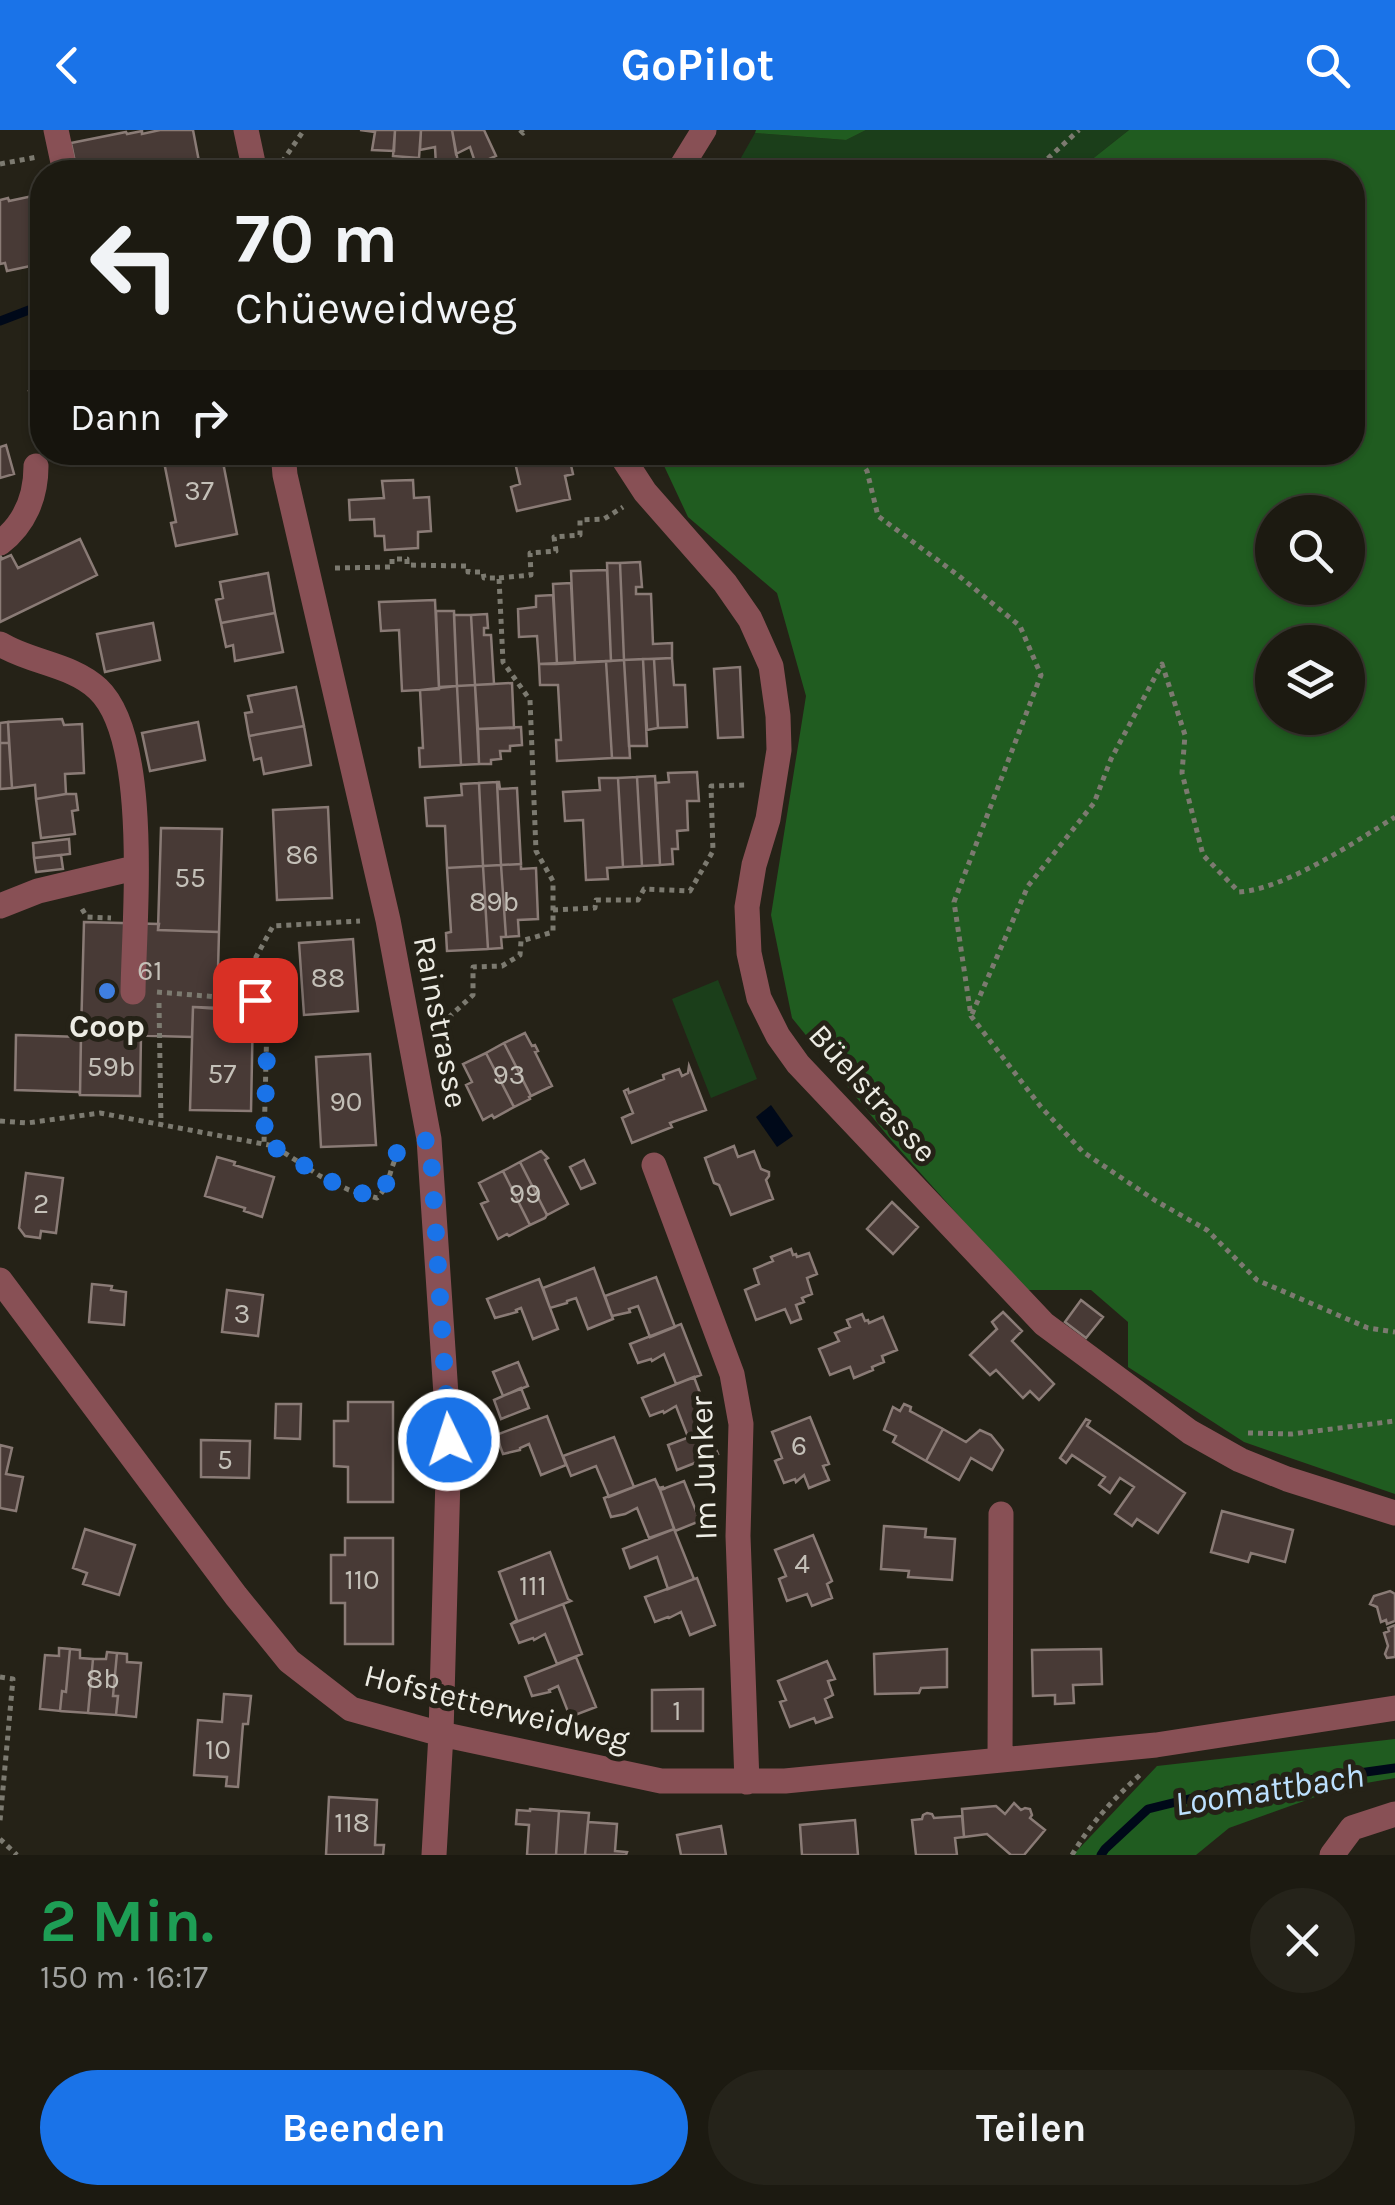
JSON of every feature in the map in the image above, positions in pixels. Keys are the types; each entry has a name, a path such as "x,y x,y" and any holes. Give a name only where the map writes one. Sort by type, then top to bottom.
{"street":[{"path":"246,130 261,160"},
{"path":"685,160 704,130"},
{"name":"Rainstrasse","path":"284,465 388,920 430,1140 449,1440 434,1855"},
{"name":"Büelstrasse","path":"628,465 645,492 725,583 750,619 771,666 779,750 768,819 752,879 749,953 758,998 798,1064 1044,1324 1190,1432 1240,1460 1287,1480 1395,1513"},
{"path":"0,543 21,522 30,503 36,466"},
{"path":"0,644 38,662 70,670 95,686 109,702 118,722 126,748 136,819 146,992"},
{"path":"0,906 38,890 126,870"},
{"name":"Im Junker","path":"654,1166 732,1374 740,1424 738,1536 747,1782"},
{"name":"Hofstetterweidweg","path":"0,1280 289,1661 351,1709 441,1734 662,1781 747,1782 1156,1745 1395,1708"},
{"path":"1000,1760 1001,1514"},
{"path":"1332,1855 1352,1828 1395,1814"}],"path":[{"path":"276,160 304,130"},
{"path":"1046,160 1079,130"},
{"path":"0,164 60,152"},
{"path":"863,465 878,516 1020,626 1041,675 954,902 971,1016 1040,1107 1083,1152 1207,1230 1258,1280 1368,1328 1395,1332"},
{"path":"307,568 392,567 392,559 407,559 407,564 468,566 468,572 483,572 484,578 531,576 530,553 556,552 554,537 580,535 580,520 604,519 632,502"},
{"path":"407,1020 448,1018 472,995 473,967 502,966 520,955 521,942 553,932 553,881 536,851 530,700 503,662 499,578"},
{"path":"971,1016 1028,886 1094,804 1111,759 1162,664 1185,734 1182,772 1203,855 1239,892 1257,891 1319,862 1395,818"},
{"path":"553,910 595,908 596,900 638,900 644,889 690,891 713,851 711,786 775,784"},
{"path":"88,917 121,918"},
{"path":"264,1145 268,1021 255,1000 256,957 274,926 388,920"},
{"path":"160,1125 146,992 255,1000"},
{"path":"0,1121 27,1123 100,1113 274,1146 320,1176 377,1198 386,1189 394,1156 404,1146 430,1140"},
{"path":"1242,1433 1292,1434 1395,1421"},
{"path":"0,1677 13,1679 0,1821"},
{"path":"1072,1855 1110,1802 1156,1758 1156,1745"},
{"path":"0,1838 18,1855"}],"green space":[{"path":"866,130 1129,130 1091,160 740,160 755,133 846,140"},
{"path":"866,130 846,140 755,133"},
{"path":"1129,130 1395,130 1395,1494 1244,1442 1128,1367 1128,1322 1091,1290 1025,1290 891,1140 792,1018 771,915 806,696 777,593 688,517 664,465 1365,465 1365,160 1091,160"},
{"path":"718,980 757,1079 711,1098 672,999"},
{"path":"1395,1739 1395,1778 1343,1787 1229,1828 1196,1855 1073,1855 1157,1766"}],"water":[{"path":"771,1105 793,1136 777,1147 756,1117"}],"building":[{"path":"193,130 199,160 75,160 71,143 126,132"},
{"path":"360,130 395,130 394,151 372,150 375,132"},
{"path":"395,130 421,130 419,158 393,156"},
{"path":"421,130 452,130 458,160 436,160 435,147 420,150"},
{"path":"452,130 484,130 496,156 474,160 470,147 456,154"},
{"path":"30,197 30,266 7,271 5,263 0,264 0,200"},
{"path":"6,445 14,474 0,478 0,447"},
{"path":"165,465 224,465 237,534 176,546 171,523 176,522"},
{"path":"516,465 571,465 573,474 565,476 570,499 517,511 511,487 520,484"},
{"path":"413,480 414,498 429,497 431,531 418,532 418,548 385,550 384,536 375,536 374,519 350,520 349,500 384,498 382,481"},
{"path":"80,539 97,575 0,622 0,555 2,559 11,555 18,568"},
{"path":"640,562 642,587 636,587 636,594 651,594 653,644 672,643 672,658 624,660 620,563"},
{"path":"607,563 620,563 624,660 611,661"},
{"path":"607,570 611,661 575,663 571,571"},
{"path":"268,573 275,613 221,623 216,600 223,598 220,582"},
{"path":"571,583 575,663 557,664 553,584"},
{"path":"553,595 557,664 539,664 537,636 519,637 518,609 536,607 536,596"},
{"path":"435,600 439,689 402,691 399,630 381,631 379,602"},
{"path":"436,611 454,611 457,686 439,687"},
{"path":"275,613 283,652 235,661 233,645 226,647 221,623"},
{"path":"487,614 484,635 491,635 494,684 475,685 471,615"},
{"path":"454,615 471,615 475,685 457,686"},
{"path":"153,623 160,660 105,672 97,634"},
{"path":"672,658 674,685 685,685 687,727 658,728 654,659"},
{"path":"643,659 654,659 658,728 647,730"},
{"path":"643,659 647,746 629,746 624,660"},
{"path":"624,660 630,758 612,758 606,661"},
{"path":"606,661 612,758 557,761 556,740 561,740 558,685 540,685 539,664"},
{"path":"740,667 743,737 718,738 714,669"},
{"path":"512,683 514,728 478,729 475,685"},
{"path":"475,685 479,764 461,765 457,686"},
{"path":"457,686 461,765 420,767 420,690"},
{"path":"296,687 304,726 249,736 245,713 252,712 248,696"},
{"path":"62,719 64,725 82,724 84,773 65,774 66,794 36,799 35,785 12,788 8,722"},
{"path":"8,722 9,743 0,743 0,723"},
{"path":"198,722 205,760 150,771 142,733"},
{"path":"304,726 311,765 264,774 261,758 254,760 249,736"},
{"path":"521,727 522,745 500,751 501,759 491,760 491,764 479,764 478,729"},
{"path":"0,743 9,743 12,788 0,789"},
{"path":"697,772 699,801 687,801 688,830 677,831 678,849 672,849 673,864 660,865 656,783 669,782 668,773"},
{"path":"655,776 660,865 642,866 637,777"},
{"path":"637,777 642,866 623,867 618,778"},
{"path":"599,778 618,778 623,867 607,868 608,879 586,880 583,820 565,821 563,792 600,790"},
{"path":"497,782 501,865 483,866 479,783"},
{"path":"497,782 500,789 517,788 521,864 501,865"},
{"path":"479,783 483,866 447,868 445,826 427,826 425,798 462,795 461,784"},
{"path":"76,794 78,810 72,811 75,834 41,838 36,799"},
{"path":"328,807 332,898 277,900 273,810"},
{"path":"161,828 222,829 219,932 158,930"},
{"path":"69,839 70,854 34,858 33,843"},
{"path":"61,855 63,869 36,872 34,858"},
{"path":"521,864 521,869 536,868 538,919 518,920 519,936 506,937 501,865"},
{"path":"501,865 506,937 501,937 502,948 488,949 483,866"},
{"path":"483,866 488,949 447,951 446,933 451,932 447,868"},
{"path":"84,922 159,924 158,930 219,932 217,1009 193,1007 192,1037 81,1034"},
{"path":"353,939 358,1011 304,1015 299,943"},
{"path":"193,1007 253,1009 251,1111 190,1110"},
{"path":"525,1033 535,1045 552,1086 531,1096 504,1043"},
{"path":"81,1034 141,1035 140,1096 80,1095"},
{"path":"16,1035 81,1037 80,1095 15,1090"},
{"path":"504,1043 531,1096 514,1107 486,1053"},
{"path":"486,1053 514,1107 483,1120 466,1085 472,1082 463,1064"},
{"path":"370,1054 376,1145 321,1147 316,1057"},
{"path":"689,1066 706,1110 632,1143 622,1118 633,1113 624,1091 628,1089 629,1093 664,1079 663,1075 679,1069 682,1076 688,1073"},
{"path":"734,1146 738,1157 754,1151 761,1169 769,1172 766,1180 773,1199 731,1215 705,1158"},
{"path":"541,1151 548,1158 545,1160 568,1204 547,1215 520,1162"},
{"path":"217,1157 274,1177 262,1217 205,1196"},
{"path":"584,1160 595,1183 581,1189 570,1167"},
{"path":"520,1162 547,1215 530,1225 503,1171"},
{"path":"503,1171 530,1225 498,1239 481,1204 488,1201 479,1183"},
{"path":"26,1173 63,1178 56,1233 41,1231 40,1238 25,1236 19,1228"},
{"path":"892,1202 918,1227 893,1254 867,1229"},
{"path":"791,1249 797,1257 809,1253 817,1274 807,1278 812,1294 796,1305 801,1319 791,1323 785,1309 756,1320 745,1290 759,1284 754,1269"},
{"path":"594,1268 613,1319 588,1329 576,1298 550,1308 543,1288"},
{"path":"656,1277 675,1327 650,1337 638,1306 612,1316 605,1296"},
{"path":"539,1279 558,1329 533,1339 521,1308 495,1318 487,1299"},
{"path":"92,1284 126,1292 124,1325 89,1322"},
{"path":"227,1290 263,1295 258,1336 222,1332"},
{"path":"1081,1300 1103,1317 1086,1338 1065,1322"},
{"path":"1003,1312 1022,1331 1012,1341 1054,1384 1039,1400 1030,1391 1023,1398 996,1370 990,1375 970,1355 997,1329 992,1322"},
{"path":"862,1314 869,1323 883,1317 897,1350 882,1356 884,1362 872,1367 873,1370 854,1378 850,1367 830,1375 819,1349 839,1341 835,1333 850,1327 847,1320"},
{"path":"681,1324 701,1375 676,1384 664,1354 638,1363 630,1344"},
{"path":"518,1362 528,1386 503,1396 493,1372"},
{"path":"694,1377 713,1428 688,1437 676,1406 650,1416 642,1398"},
{"path":"521,1388 529,1408 501,1419 494,1400"},
{"path":"348,1402 393,1402 393,1502 348,1502 348,1467 334,1466 334,1421 348,1421"},
{"path":"276,1404 301,1404 300,1439 275,1438"},
{"path":"904,1404 943,1429 926,1461 893,1442 896,1436 884,1430 893,1407 900,1411"},
{"path":"547,1416 566,1465 541,1475 529,1444 503,1454 496,1435"},
{"path":"810,1417 829,1464 823,1466 829,1480 809,1488 804,1475 796,1482 795,1479 784,1483 775,1461 782,1458 772,1432"},
{"path":"1086,1419 1090,1421 1087,1426 1185,1493 1158,1533 1137,1519 1132,1526 1115,1514 1134,1487 1120,1478 1110,1493 1099,1485 1105,1477 1072,1455 1066,1463 1060,1458"},
{"path":"943,1429 966,1442 980,1430 991,1435 1003,1450 992,1470 971,1458 959,1480 926,1461"},
{"path":"708,1430 718,1454 677,1470 668,1445"},
{"path":"614,1437 634,1487 609,1497 596,1466 571,1476 563,1456"},
{"path":"201,1440 250,1441 249,1478 201,1477"},
{"path":"0,1445 12,1448 6,1474 23,1477 16,1511 0,1508"},
{"path":"655,1479 659,1488 664,1489 660,1490 674,1529 649,1538 637,1508 611,1517 604,1498"},
{"path":"684,1481 700,1521 675,1531 660,1490"},
{"path":"1222,1511 1293,1530 1285,1562 1251,1553 1248,1562 1211,1552"},
{"path":"884,1526 926,1529 925,1537 955,1539 952,1580 908,1577 909,1571 881,1569"},
{"path":"85,1529 135,1545 119,1595 83,1584 87,1573 73,1568"},
{"path":"674,1529 694,1579 668,1589 657,1557 630,1568 623,1549"},
{"path":"813,1535 832,1581 827,1584 832,1598 812,1606 807,1594 787,1601 779,1579 786,1576 775,1550"},
{"path":"345,1538 393,1538 393,1644 345,1644 345,1603 331,1603 331,1555 345,1555"},
{"path":"550,1552 571,1601 511,1624 517,1620 499,1572"},
{"path":"697,1578 715,1625 690,1635 681,1612 655,1622 645,1597"},
{"path":"1390,1591 1395,1594 1395,1621 1387,1624 1386,1620 1381,1622 1377,1607 1370,1604 1374,1596"},
{"path":"563,1604 582,1654 557,1664 545,1634 519,1643 511,1624"},
{"path":"1395,1625 1395,1657 1387,1658 1384,1633"},
{"path":"59,1648 70,1649 66,1692 62,1691 60,1711 40,1709 45,1655 59,1656"},
{"path":"70,1649 80,1650 80,1658 93,1659 88,1713 60,1711"},
{"path":"947,1649 947,1687 921,1688 919,1693 875,1694 874,1654"},
{"path":"1101,1649 1102,1684 1073,1685 1074,1703 1055,1704 1055,1695 1033,1696 1032,1650"},
{"path":"107,1652 117,1653 113,1696 118,1696 116,1715 88,1713 93,1659 106,1659"},
{"path":"117,1653 127,1654 127,1662 141,1663 136,1717 116,1715 118,1696 113,1696"},
{"path":"576,1657 596,1707 570,1717 558,1686 532,1696 525,1677"},
{"path":"827,1661 835,1679 828,1681 833,1695 825,1699 832,1717 816,1723 814,1718 790,1727 780,1702 786,1700 778,1681"},
{"path":"703,1689 703,1731 652,1731 652,1690"},
{"path":"224,1694 251,1696 248,1724 243,1724 238,1787 226,1786 227,1777 194,1775 198,1720 222,1722"},
{"path":"329,1797 377,1800 375,1845 384,1845 383,1855 326,1855"},
{"path":"1014,1803 1021,1810 1030,1809 1030,1818 1045,1830 1024,1855 1011,1855 987,1834 964,1837 962,1809 996,1806 1005,1814"},
{"path":"517,1810 559,1811 556,1855 527,1855 529,1825 516,1824"},
{"path":"559,1811 589,1813 585,1855 556,1855"},
{"path":"927,1813 934,1818 962,1816 964,1837 955,1838 957,1855 916,1855 912,1820 922,1819"},
{"path":"855,1820 858,1855 802,1855 800,1825"},
{"path":"588,1822 617,1824 615,1851 627,1852 626,1855 585,1855"},
{"path":"721,1826 726,1855 681,1855 677,1835"}],"waterway":[{"path":"0,321 30,310"},
{"name":"Loomattbach","path":"1101,1855 1148,1809 1209,1794 1395,1768"}],"place":[{"name":"Coop","path":"107,991"}],"route":[{"path":"255,1000 268,1021 264,1145 274,1146 349,1190 377,1198 386,1189 394,1156 404,1146 430,1140 449,1440"}]}
